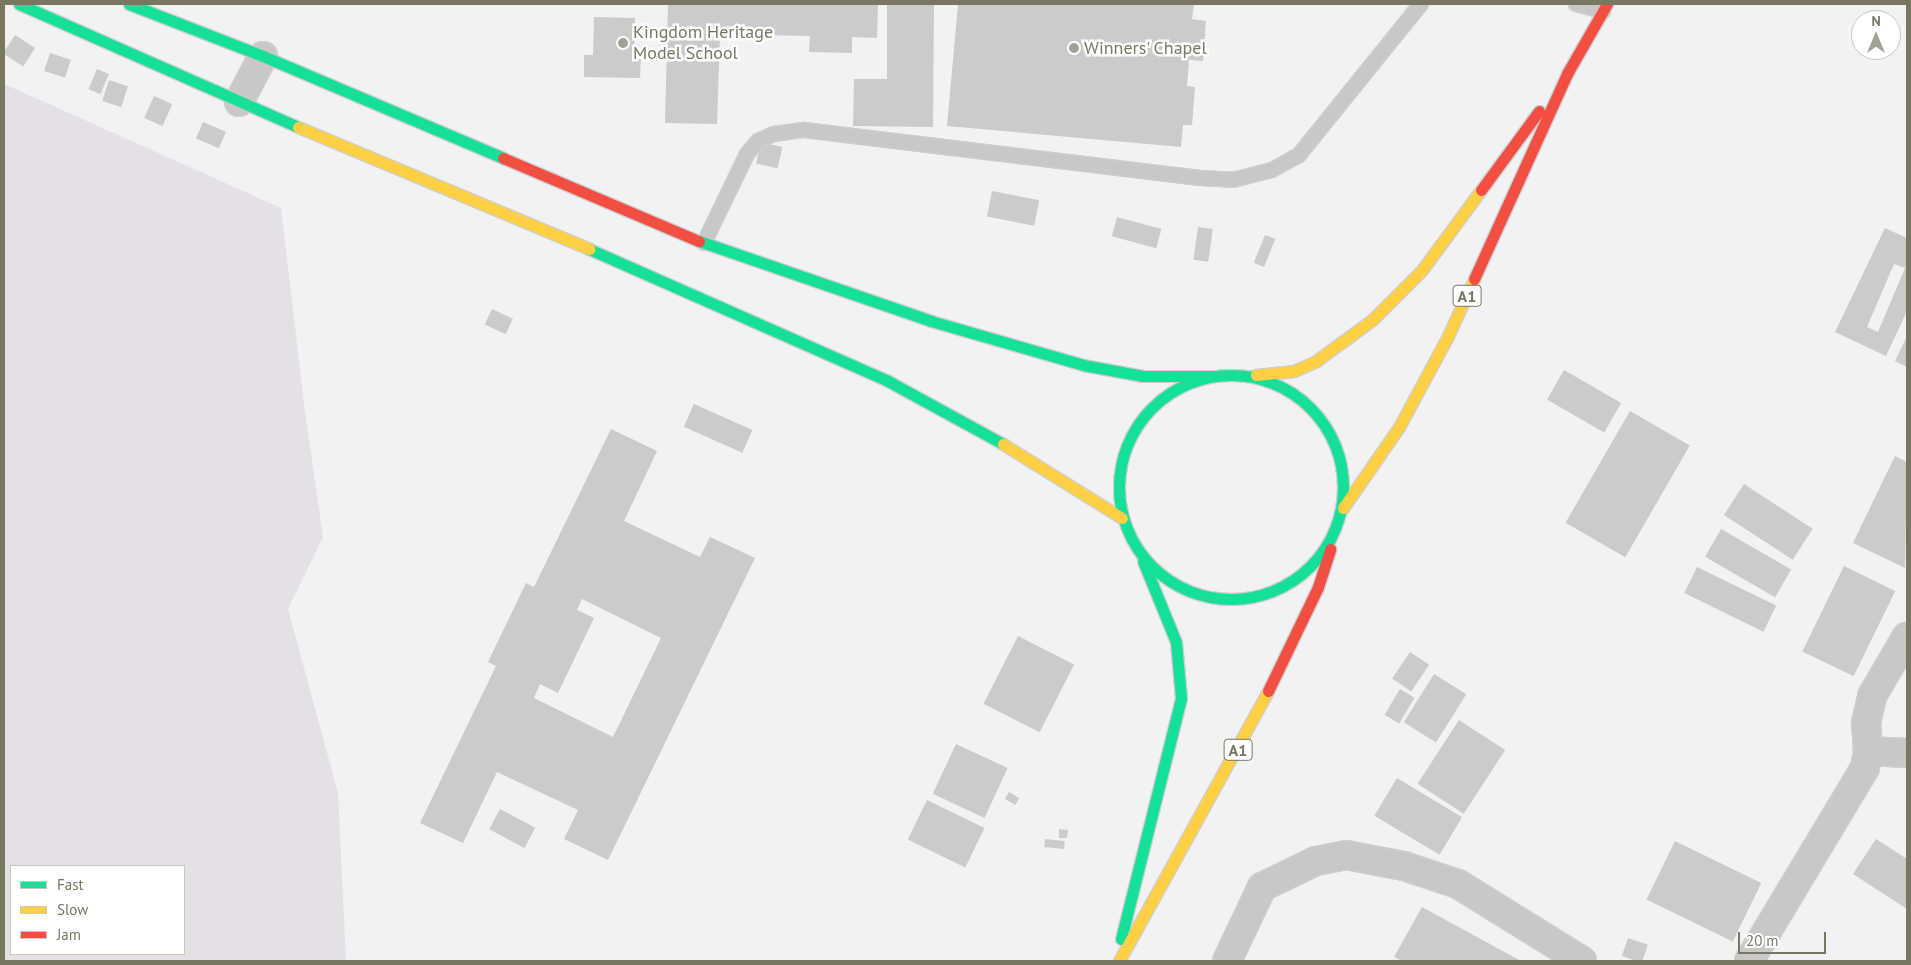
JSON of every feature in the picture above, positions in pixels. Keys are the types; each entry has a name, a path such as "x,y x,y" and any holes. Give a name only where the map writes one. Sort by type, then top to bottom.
{"main road":[{"path":"19,4 239,102 638,270 888,381 1034,461 1122,518"},
{"path":"129,4 263,56 704,243 931,321 1045,355 1143,376 1241,375 1272,381 1299,397 1322,419 1337,446 1344,477 1343,508 1336,529 1315,563 1283,587 1245,599 1205,596 1168,580 1140,553 1122,518 1118,480 1126,443 1147,411 1176,388 1213,376"},
{"name":"A1","path":"1343,508 1399,427 1448,336 1568,72 1605,8"},
{"name":"A1","path":"1241,375 1270,376 1301,368 1316,361 1372,320 1422,270 1568,72"},
{"name":"A1","path":"1117,961 1258,713 1318,587 1336,529"},
{"name":"A1","path":"1117,961 1181,698 1176,642 1140,553"}],"street":[{"path":"239,102 263,56"},
{"path":"1749,961 1864,768 1868,751 1866,723 1872,696 1907,636"},
{"path":"1868,751 1907,753"},
{"path":"1227,961 1262,887 1316,861 1346,855 1404,866 1458,884 1582,961"}],"lane":[{"path":"704,243 747,154 758,141 774,134 804,130 1200,178 1233,180 1272,170 1299,155 1421,4"},
{"path":"1576,4 1605,8"}],"shaded area":[{"path":"4,84 281,208 305,412 323,537 288,609 338,793 346,961 4,961"}],"building":[{"path":"668,4 878,4 877,38 852,37 852,53 809,52 810,36 720,34 717,124 665,123"},
{"path":"887,4 934,4 933,127 853,126 854,79 887,79"},
{"path":"958,4 1194,4 1192,19 1206,21 1203,61 1189,60 1187,86 1195,87 1192,125 1183,125 1181,147 947,126"},
{"path":"594,17 635,18 634,55 641,56 640,78 584,77 584,55 593,55"},
{"path":"15,35 35,48 23,67 4,54"},
{"path":"50,53 71,60 65,78 44,71"},
{"path":"97,69 109,74 100,94 88,89"},
{"path":"109,80 128,86 121,107 102,101"},
{"path":"154,96 172,104 163,126 144,118"},
{"path":"203,122 226,132 219,148 196,139"},
{"path":"761,142 782,147 777,168 756,163"},
{"path":"992,191 1039,200 1034,226 987,217"},
{"path":"1117,217 1161,229 1156,248 1112,236"},
{"path":"1198,227 1213,229 1208,262 1193,260"},
{"path":"1885,228 1907,238 1907,311 1886,356 1835,332","holes":["1894,264 1905,268 1878,332 1867,327"]},
{"path":"1265,235 1275,239 1264,267 1254,263"},
{"path":"492,309 513,319 506,334 485,324"},
{"path":"1907,336 1907,367 1895,361"},
{"path":"1564,370 1621,403 1604,432 1547,399"},
{"path":"694,404 752,430 742,453 684,427"},
{"path":"1630,411 1690,446 1625,557 1566,523"},
{"path":"611,429 657,451 624,521 700,557 710,537 755,558 608,860 564,839 578,810 497,772 463,843 420,823 496,666 488,662 526,583 534,587","holes":["582,599 661,638 613,737 534,698 540,684 558,693 594,618 577,610"]},
{"path":"1895,456 1907,462 1905,568 1853,543"},
{"path":"1744,484 1813,529 1793,560 1724,515"},
{"path":"1721,529 1791,570 1775,597 1705,557"},
{"path":"1844,566 1895,591 1854,676 1802,651"},
{"path":"1697,567 1776,606 1763,632 1684,593"},
{"path":"1018,636 1074,665 1040,732 983,704"},
{"path":"1410,652 1429,665 1411,691 1392,679"},
{"path":"1434,674 1466,694 1436,742 1404,722"},
{"path":"1400,689 1415,698 1399,723 1385,715"},
{"path":"1459,720 1505,750 1464,814 1418,784"},
{"path":"956,744 1008,768 984,818 933,794"},
{"path":"1397,778 1462,817 1439,855 1374,816"},
{"path":"1009,792 1019,798 1015,805 1005,799"},
{"path":"927,800 985,828 965,868 908,840"},
{"path":"500,809 535,828 525,848 489,829"},
{"path":"1059,829 1068,830 1067,838 1059,838"},
{"path":"1045,839 1065,841 1064,849 1044,847"},
{"path":"1876,839 1907,859 1907,909 1853,874"},
{"path":"1675,841 1761,883 1733,942 1647,899"},
{"path":"1422,907 1521,961 1402,961 1394,957"},
{"path":"1628,938 1648,945 1642,961 1622,956"}],"traffic: fast":[{"path":"19,4 298,127"},
{"path":"129,4 263,56 503,158"},
{"path":"699,241 931,321 1083,365 1143,376 1213,376"},
{"path":"589,249 888,381 1003,444"},
{"path":"1220,375 1242,375 1274,383 1284,388 1302,400 1318,416 1335,444 1341,465 1343,487 1341,509 1335,530 1318,558 1302,574 1274,591 1242,599 1220,599 1188,591 1178,586 1160,574 1144,558 1127,530 1119,498 1119,476 1127,444 1132,434 1144,416 1160,400 1188,383 1220,375"},
{"path":"1121,939 1181,698 1176,642 1143,561"}],"traffic: slow":[{"path":"298,127 589,249"},
{"path":"1256,375 1294,371 1316,361 1372,320 1422,270 1481,190"},
{"path":"1343,508 1399,427 1448,336 1474,279"},
{"path":"1003,444 1122,518"},
{"path":"1119,961 1268,691"}],"traffic: jam":[{"path":"1474,279 1568,72 1607,4"},
{"path":"1481,190 1539,111"},
{"path":"503,158 699,241"},
{"path":"1268,691 1318,587 1330,549"}],"place":[{"name":"Kingdom Heritage Model School","path":"623,43"},
{"name":"Winners' Chapel","path":"1074,48"}]}
